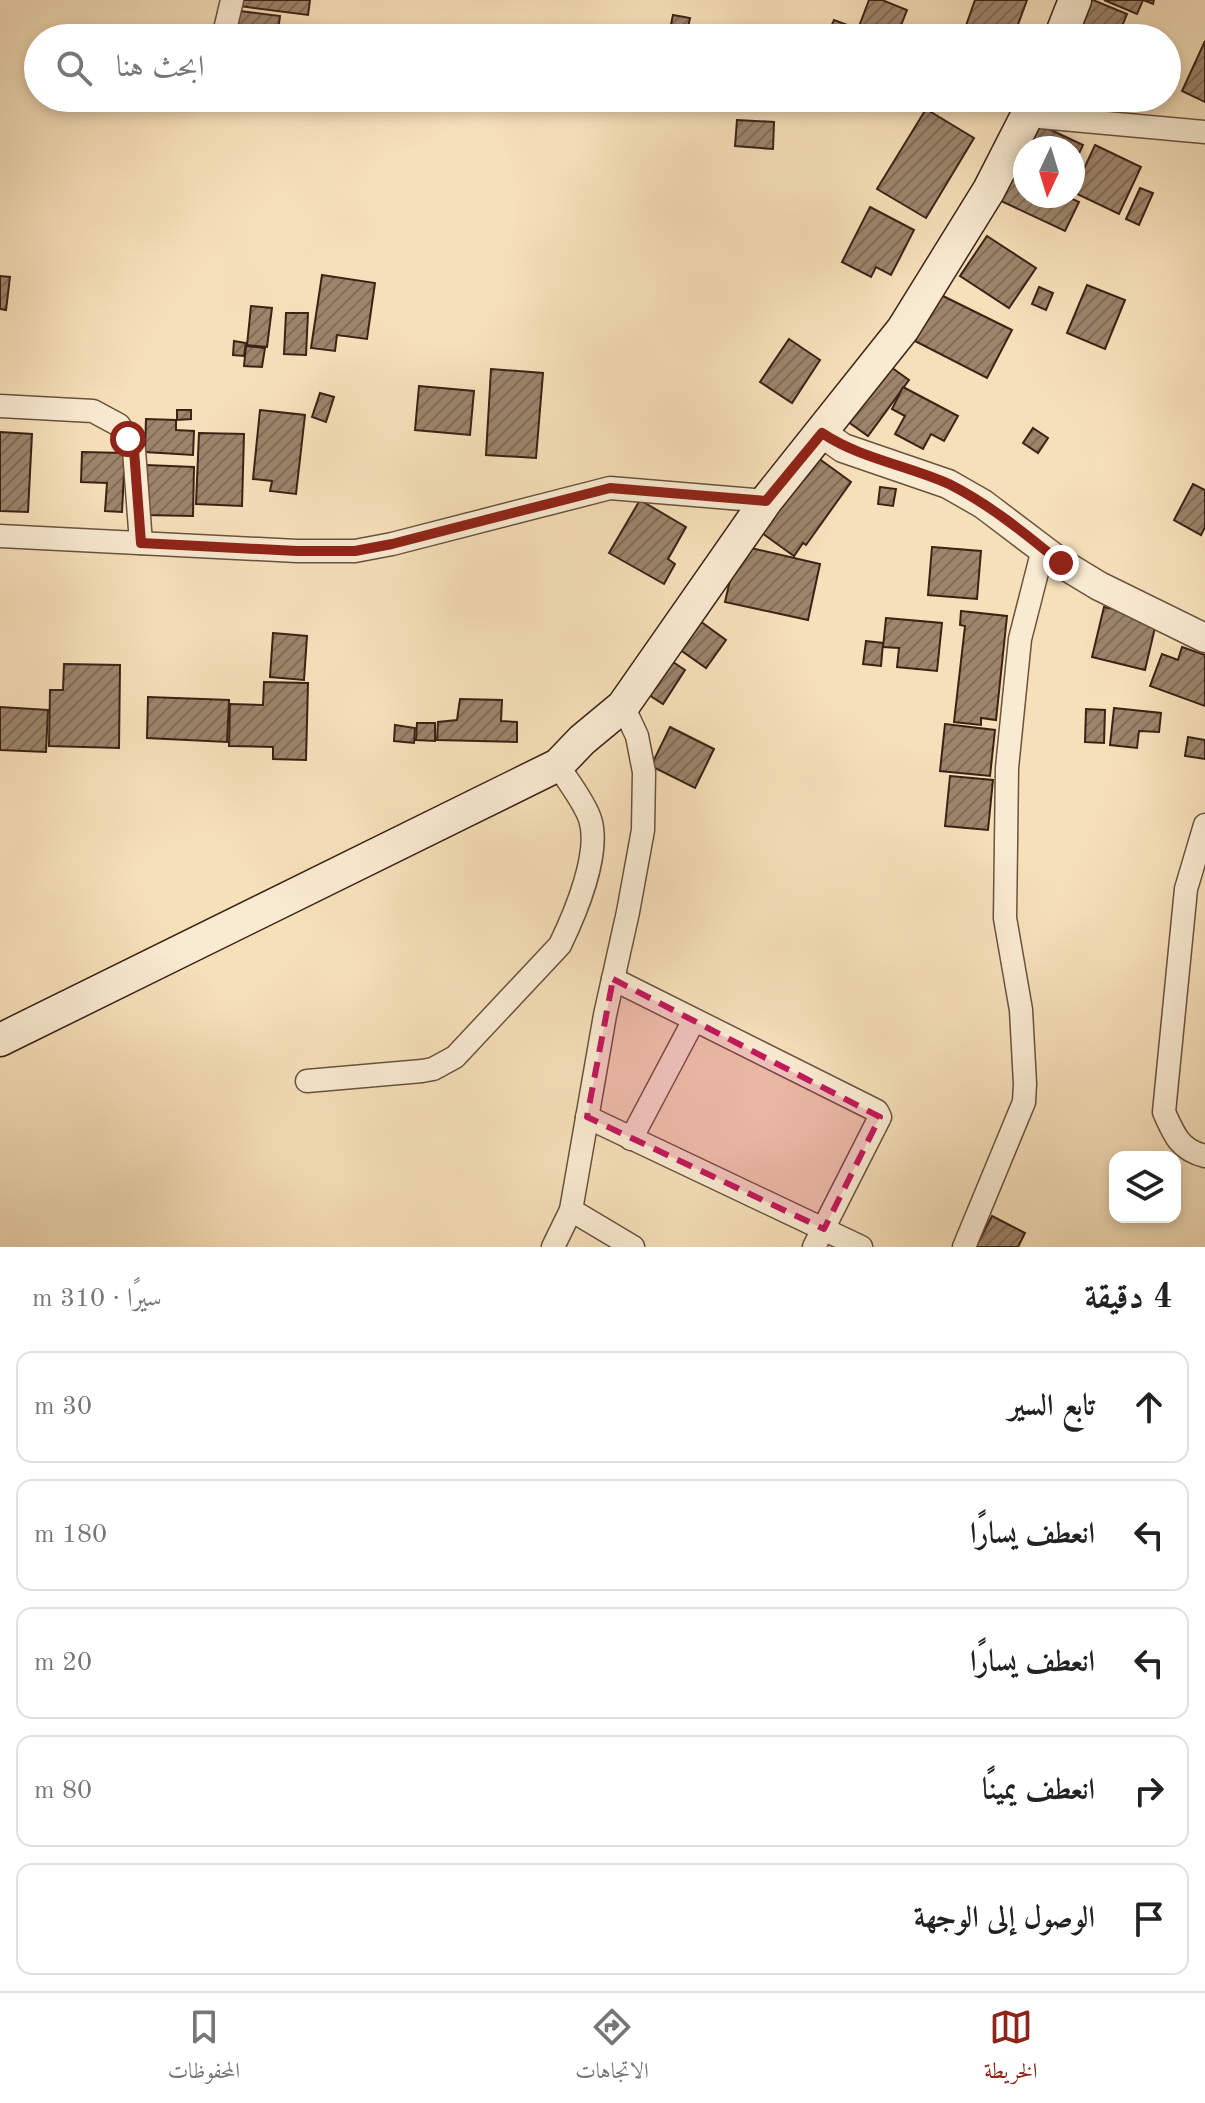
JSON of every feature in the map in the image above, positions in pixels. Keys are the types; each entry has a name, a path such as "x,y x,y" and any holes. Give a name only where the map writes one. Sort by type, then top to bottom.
{"main road":[{"path":"1066,24 1075,0"},
{"path":"0,1040 558,765 623,706 766,501 903,329 989,190 1029,112"}],"street":[{"path":"226,24 232,0"},
{"path":"1067,112 1205,132"},
{"path":"0,406 93,411 119,425 134,450 141,543"},
{"path":"822,433 843,448 948,484 983,504 1061,563 1099,586 1205,638"},
{"path":"0,536 297,551 355,551 610,488 766,501"},
{"path":"964,1247 1024,1102 1021,1010 1005,918 1007,768 1020,639 1043,549"},
{"path":"553,1247 571,1210 643,830 644,772 637,736 623,706"},
{"path":"307,1081 433,1069 455,1057 560,945 571,922 593,844 590,818 558,765"},
{"path":"1205,825 1186,889 1164,1112 1177,1142 1193,1153 1205,1156"},
{"path":"613,979 877,1111 880,1117 819,1238"},
{"path":"631,1139 694,1020"},
{"path":"587,1117 819,1238 861,1247"},
{"path":"571,1210 633,1247"}],"highlighted area":[{"path":"613,979 880,1117 824,1229 587,1117"}],"building":[{"path":"240,0 310,0 308,15 239,6"},
{"path":"869,0 882,0 907,10 902,24 860,24"},
{"path":"975,0 1027,0 1018,24 967,24"},
{"path":"1083,0 1093,0 1127,14 1123,24 1077,24"},
{"path":"1104,0 1143,0 1137,14"},
{"path":"232,10 280,16 279,24 230,24"},
{"path":"673,15 690,18 689,24 671,24"},
{"path":"1205,41 1205,102 1182,91"},
{"path":"924,112 931,112 974,138 926,218 877,189"},
{"path":"737,120 774,122 773,149 735,146"},
{"path":"1036,123 1064,136 1030,136"},
{"path":"1095,145 1141,167 1119,214 1085,198 1085,166"},
{"path":"1013,171 1013,207 999,200"},
{"path":"1140,188 1153,193 1139,225 1126,219"},
{"path":"870,207 914,230 891,275 876,267 871,277 842,262"},
{"path":"1016,208 1076,208 1065,231"},
{"path":"987,236 1036,268 1009,308 960,276"},
{"path":"322,275 375,283 367,339 337,335 335,351 311,348"},
{"path":"0,276 10,277 6,310 0,309"},
{"path":"1087,285 1125,300 1105,349 1067,333"},
{"path":"1039,287 1053,293 1046,310 1032,304"},
{"path":"939,294 1012,330 987,378 915,341"},
{"path":"251,306 272,308 267,347 247,345"},
{"path":"286,313 308,313 306,355 284,354"},
{"path":"789,339 820,360 792,403 760,382"},
{"path":"234,341 246,343 244,356 233,355"},
{"path":"246,346 265,348 262,367 244,366"},
{"path":"881,360 909,380 868,436 840,416"},
{"path":"491,369 543,373 536,458 486,455"},
{"path":"419,386 474,391 470,435 415,430"},
{"path":"903,387 958,416 944,441 931,434 923,449 895,434 905,416 892,409"},
{"path":"320,393 334,397 326,422 312,417"},
{"path":"177,410 191,410 191,419 177,420"},
{"path":"260,410 305,415 296,494 270,491 272,481 253,479"},
{"path":"146,419 176,420 176,430 194,431 193,455 145,452"},
{"path":"1033,428 1048,438 1038,453 1023,443"},
{"path":"0,432 32,434 28,512 0,511"},
{"path":"199,433 244,434 242,506 196,504"},
{"path":"82,452 125,453 122,512 105,511 107,483 81,482"},
{"path":"814,455 851,482 806,545 803,543 794,556 759,531"},
{"path":"146,465 194,467 193,516 144,515"},
{"path":"1193,484 1205,490 1205,527 1201,535 1174,520"},
{"path":"880,487 896,489 893,506 878,504"},
{"path":"640,500 686,527 668,559 675,564 664,584 609,553"},
{"path":"738,545 820,564 808,620 725,602"},
{"path":"932,547 981,551 977,599 928,595"},
{"path":"1104,607 1157,619 1145,670 1092,657"},
{"path":"961,611 1007,616 996,720 981,718 981,725 954,722 965,626 960,625"},
{"path":"886,618 942,623 937,671 897,667 899,648 883,647"},
{"path":"700,621 726,640 706,668 679,649"},
{"path":"273,633 307,636 304,680 270,677"},
{"path":"866,641 883,643 881,666 863,664"},
{"path":"1182,647 1205,655 1205,706 1150,686 1162,654 1178,660"},
{"path":"670,660 685,670 663,704 649,695"},
{"path":"64,664 120,665 119,748 49,746 50,690 63,690"},
{"path":"264,682 308,683 306,760 273,759 273,747 229,746 230,704 263,705"},
{"path":"148,697 229,700 227,742 147,738"},
{"path":"460,699 502,700 501,721 517,722 517,742 437,740 438,722 457,720"},
{"path":"0,707 48,710 46,752 0,750"},
{"path":"1114,708 1161,713 1159,732 1139,731 1137,748 1110,745"},
{"path":"1086,709 1105,710 1104,743 1085,742"},
{"path":"417,723 435,723 435,741 416,740"},
{"path":"945,724 995,730 990,776 940,771"},
{"path":"395,725 415,728 414,743 394,741"},
{"path":"670,727 714,749 695,788 651,766"},
{"path":"1188,737 1205,740 1205,759 1185,756"},
{"path":"950,776 993,780 988,830 945,826"},
{"path":"992,1216 1025,1233 1018,1247 976,1247"}],"route":[{"path":"128,439 134,450 141,543 355,551 610,488 766,501 822,433 843,448 948,484 983,504 1061,563"}]}
